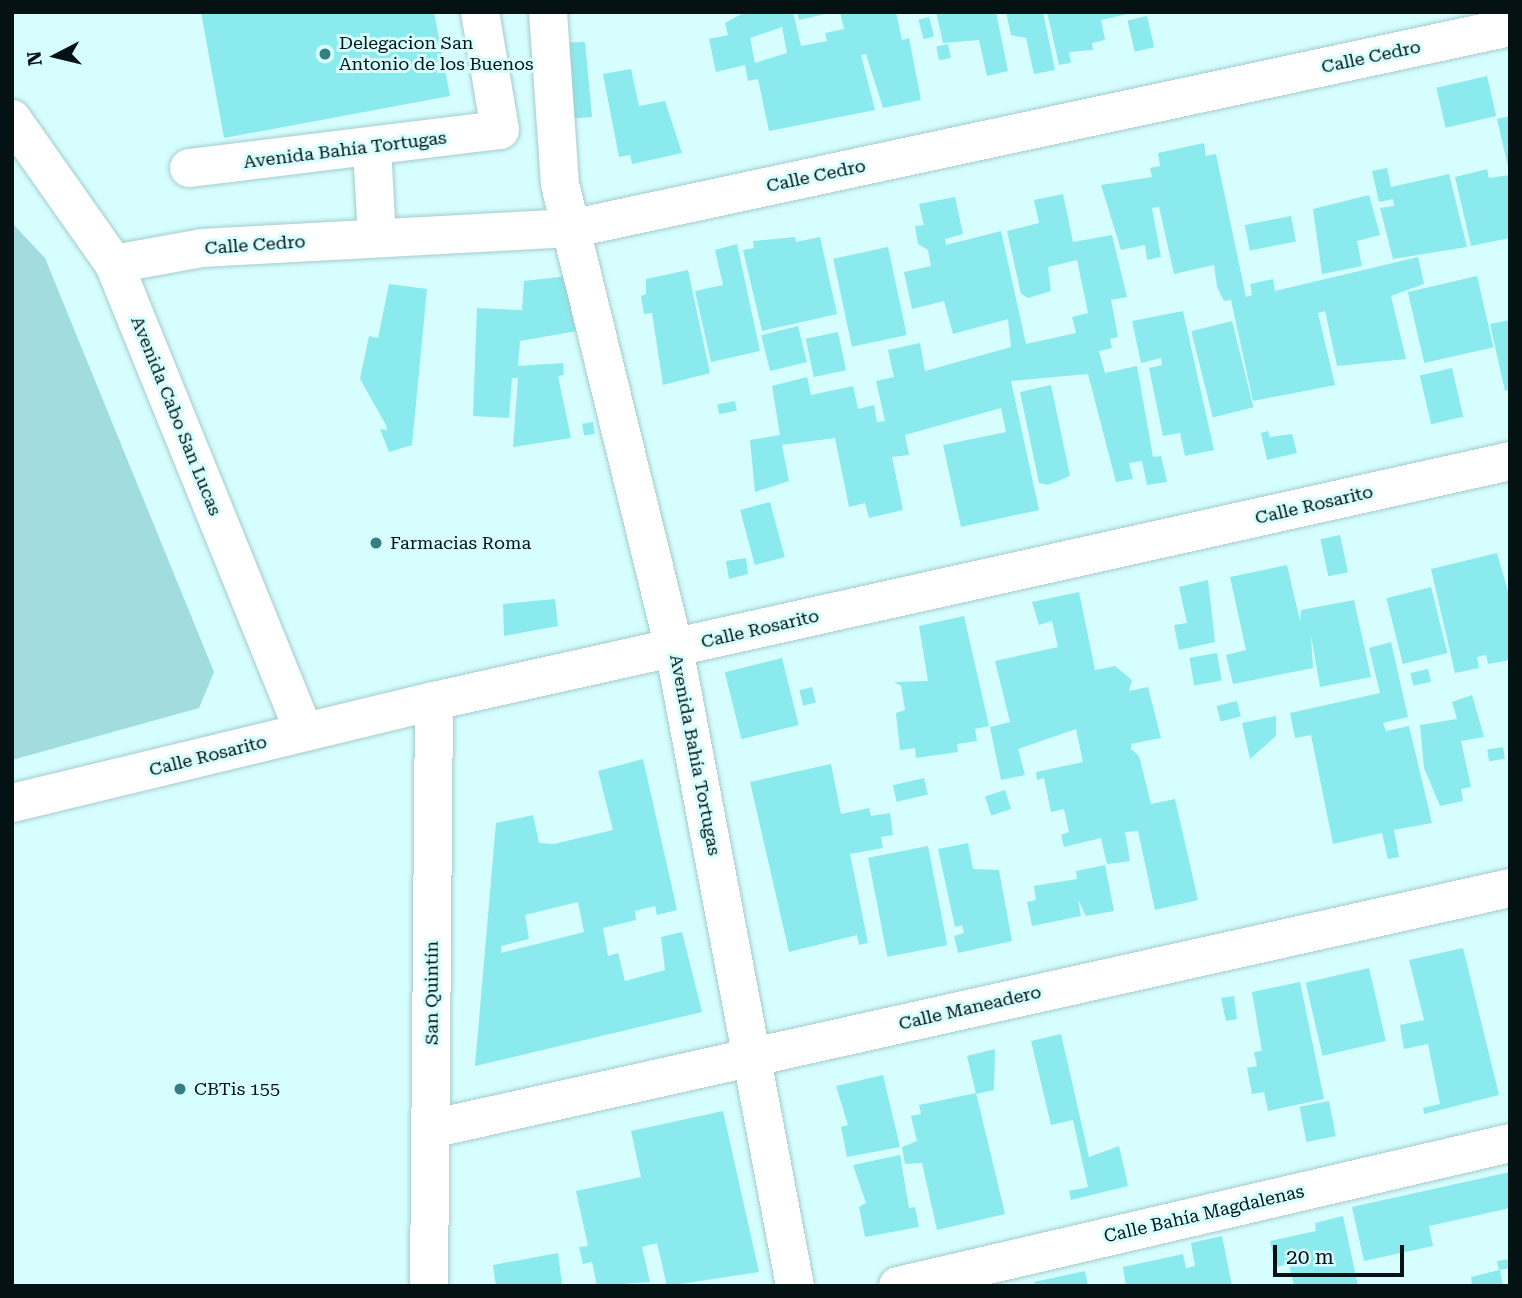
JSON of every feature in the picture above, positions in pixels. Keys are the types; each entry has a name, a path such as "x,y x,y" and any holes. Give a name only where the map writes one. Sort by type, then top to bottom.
{"street":[{"name":"Avenida Bahía Tortugas","path":"189,168 372,148 500,130 481,12"},
{"name":"Avenida Bahía Tortugas","path":"548,12 560,184 575,228 674,648 754,1056 795,1286"},
{"name":"Calle Cedro","path":"114,264 202,248 575,228 1510,27"},
{"name":"Avenida Cabo San Lucas","path":"12,119 114,264 304,732"},
{"path":"372,148 377,237"},
{"name":"Calle Rosarito","path":"12,803 434,701 1510,461"},
{"name":"San Quintín","path":"429,1286 434,701"},
{"name":"Calle Maneadero","path":"431,1129 1510,888"},
{"name":"Calle Bahía Magdalenas","path":"898,1286 1510,1143"}],"shaded area":[{"path":"12,223 45,258 214,672 199,708 12,760"}],"building":[{"name":"Delegacion San Antonio de los Buenos","path":"201,12 434,12 450,96 224,138"},
{"path":"745,12 793,12 801,46 827,41 825,33 844,29 840,12 896,12 902,40 909,38 921,100 883,108 866,54 861,55 875,110 769,131 758,79 748,81 745,65 716,72 709,39 728,35 725,23","holes":["782,27 787,53 755,63 750,38"]},
{"path":"797,12 830,12 830,13 799,20"},
{"path":"936,12 996,12 1008,71 987,76 979,40 943,43"},
{"path":"1006,12 1043,12 1055,70 1034,74 1026,38 1011,35"},
{"path":"1047,12 1132,13 1101,20 1105,40 1092,43 1093,50 1069,52 1071,63 1059,65"},
{"path":"1147,16 1154,47 1135,52 1128,20"},
{"path":"929,17 934,36 924,39 918,20"},
{"path":"585,42 592,117 541,121 554,43"},
{"path":"948,44 951,58 939,60 936,46"},
{"path":"631,69 639,106 665,101 682,153 632,164 630,155 619,157 603,74"},
{"path":"1487,76 1496,116 1446,128 1436,88"},
{"path":"1510,116 1510,171 1509,171 1497,119"},
{"path":"1204,143 1206,156 1216,154 1246,297 1252,295 1250,284 1273,279 1275,291 1418,257 1424,284 1391,296 1406,359 1337,366 1325,311 1318,313 1335,385 1253,401 1231,300 1224,301 1217,287 1214,265 1174,274 1159,207 1152,208 1161,257 1147,260 1145,245 1121,250 1101,185 1152,177 1150,168 1160,166 1158,153"},
{"path":"1387,168 1391,187 1449,174 1467,247 1393,259 1380,208 1394,206 1393,199 1379,202 1372,171"},
{"path":"1487,169 1489,178 1510,175 1510,238 1471,246 1455,177"},
{"path":"1063,194 1073,242 1112,235 1127,297 1111,300 1118,337 1110,339 1112,348 1099,351 1105,373 1137,366 1153,457 1161,456 1167,482 1147,485 1142,461 1129,463 1133,479 1116,482 1088,374 1011,381 1039,510 961,527 943,445 1006,432 1001,408 905,435 909,455 892,457 903,510 869,518 865,503 849,507 835,438 782,445 789,481 755,492 750,440 780,435 772,386 807,377 811,395 853,386 858,409 874,405 877,422 885,421 876,381 894,377 888,350 920,343 925,371 1011,347 1008,319 953,334 944,301 912,309 904,272 931,266 928,250 918,244 915,226 924,225 919,204 955,197 963,234 945,239 946,245 1001,231 1026,344 1076,333 1072,317 1088,313 1077,260 1048,267 1051,291 1028,298 1021,294 1007,231 1039,223 1034,200"},
{"path":"1369,195 1380,235 1357,241 1362,266 1322,274 1313,209"},
{"path":"1291,216 1296,242 1250,250 1245,225"},
{"path":"795,237 796,242 820,237 837,314 762,331 743,250 754,248 753,241"},
{"path":"737,244 760,351 711,362 695,291 723,285 715,250"},
{"path":"888,247 907,335 852,347 833,259"},
{"path":"688,270 710,373 663,385 652,313 644,314 641,296 646,294 646,279"},
{"path":"568,276 577,331 520,341 518,366 563,363 564,375 558,376 571,438 513,447 518,378 512,378 509,418 473,416 477,308 522,310 524,281"},
{"path":"1477,276 1493,347 1424,363 1408,292"},
{"path":"389,284 427,289 412,445 389,452 380,429 387,430 386,425 360,379 369,336 378,338"},
{"path":"1183,311 1214,450 1185,456 1180,433 1163,436 1149,368 1162,365 1161,358 1141,363 1132,321"},
{"path":"1510,320 1510,390 1505,391 1490,324"},
{"path":"1232,321 1254,407 1213,418 1191,331"},
{"path":"798,326 807,362 770,371 761,335"},
{"path":"838,332 846,370 814,377 806,339"},
{"path":"1452,368 1463,417 1431,424 1420,375"},
{"path":"1051,385 1070,476 1048,485 1039,483 1020,392"},
{"path":"735,401 737,411 719,414 717,404"},
{"path":"593,422 595,434 584,436 582,424"},
{"path":"1268,431 1270,437 1292,434 1297,453 1267,460 1261,433"},
{"path":"770,502 785,557 755,565 740,510"},
{"path":"1340,535 1348,572 1328,576 1320,539"},
{"path":"1497,553 1510,598 1510,660 1488,664 1486,655 1477,657 1479,668 1455,673 1431,569"},
{"path":"746,558 748,574 729,579 726,561"},
{"path":"1287,565 1300,621 1301,610 1354,600 1371,677 1320,687 1311,635 1313,668 1233,684 1226,655 1246,650 1230,577"},
{"path":"1208,580 1215,642 1179,650 1174,625 1187,623 1179,587"},
{"path":"1431,587 1447,653 1403,664 1386,598"},
{"path":"1079,592 1095,670 1115,666 1132,680 1129,691 1148,687 1161,738 1131,744 1131,749 1139,756 1151,804 1175,799 1198,900 1155,910 1138,831 1125,832 1130,861 1107,864 1101,838 1064,847 1061,835 1069,832 1064,809 1051,812 1044,778 1037,780 1036,772 1083,762 1076,729 1018,749 1025,775 1001,780 990,727 1010,722 995,661 1058,647 1052,621 1039,625 1032,602"},
{"path":"555,599 558,626 504,636 503,604"},
{"path":"964,616 989,726 975,729 977,741 957,744 958,752 916,758 915,748 900,750 896,713 905,710 901,686 894,682 928,681 919,626"},
{"path":"1391,642 1408,717 1383,723 1386,731 1409,726 1432,823 1394,830 1399,857 1388,859 1382,833 1333,844 1311,735 1295,738 1290,713 1380,693 1369,648"},
{"path":"1217,653 1222,681 1194,685 1189,658"},
{"path":"782,658 799,725 741,739 725,672"},
{"path":"1428,669 1431,682 1413,686 1410,673"},
{"path":"812,687 816,703 803,706 799,690"},
{"path":"1472,695 1484,737 1461,741 1471,787 1461,789 1463,801 1440,806 1424,768 1420,725 1457,719 1452,702"},
{"path":"1237,701 1241,717 1220,722 1217,706"},
{"path":"1276,716 1276,736 1250,759 1242,723"},
{"path":"1503,747 1505,759 1489,761 1487,750"},
{"path":"643,759 677,910 657,915 655,906 635,911 636,920 603,928 608,956 618,953 625,981 665,970 661,937 682,932 702,1012 475,1066 496,823 533,815 539,843 554,844 613,830 598,771","holes":["578,902 584,932 501,953 501,946 529,939 525,915"]},
{"path":"831,764 841,814 869,808 871,816 890,813 893,835 881,837 883,848 850,854 868,943 859,945 857,935 789,952 750,782"},
{"path":"924,778 928,795 897,802 893,785"},
{"path":"1005,790 1011,809 991,816 985,796"},
{"path":"968,843 973,869 999,870 1012,941 958,953 954,936 964,933 962,925 955,927 938,849"},
{"path":"928,846 947,945 887,957 868,858"},
{"path":"1105,865 1114,911 1086,916 1078,900 1081,916 1032,926 1027,902 1036,900 1034,886 1077,879 1076,871"},
{"path":"1463,948 1499,1095 1424,1114 1423,1108 1440,1104 1428,1044 1404,1049 1400,1025 1424,1020 1409,960"},
{"path":"1369,968 1386,1041 1323,1056 1306,983"},
{"path":"1300,982 1324,1099 1268,1111 1264,1092 1252,1094 1247,1068 1257,1066 1254,1052 1262,1051 1252,992"},
{"path":"1234,996 1237,1019 1226,1021 1221,998"},
{"path":"1061,1034 1089,1157 1119,1146 1128,1186 1071,1200 1069,1191 1088,1187 1073,1120 1051,1125 1031,1041"},
{"path":"995,1049 994,1090 976,1094 967,1056"},
{"path":"883,1075 900,1147 847,1157 841,1127 848,1125 836,1086"},
{"path":"976,1093 1005,1214 937,1230 922,1163 905,1164 902,1147 917,1141 911,1116 921,1114 919,1105"},
{"path":"1329,1101 1336,1136 1306,1142 1300,1107"},
{"path":"723,1111 759,1272 667,1286 657,1243 642,1247 650,1282 597,1286 592,1262 583,1264 579,1247 588,1246 576,1191 641,1177 631,1131"},
{"path":"900,1155 909,1208 915,1207 919,1227 865,1237 859,1207 866,1203 853,1165"},
{"path":"1510,1172 1510,1208 1429,1226 1433,1246 1364,1261 1352,1207"},
{"path":"1343,1216 1358,1286 1294,1286 1289,1264 1276,1267 1270,1241 1316,1231 1315,1223"},
{"path":"1222,1236 1232,1286 1126,1286 1123,1267 1183,1254 1186,1268 1195,1266 1191,1243"},
{"path":"558,1253 562,1284 496,1286 493,1265"},
{"path":"1510,1259 1510,1268 1500,1270 1503,1286 1472,1286 1471,1277 1499,1270 1497,1261"},
{"path":"1085,1271 1088,1286 1035,1286 1034,1282"}],"place":[{"name":"Delegacion San Antonio de los Buenos","path":"325,54"},
{"name":"Farmacias Roma","path":"376,543"},
{"name":"CBTis 155","path":"180,1089"}]}
